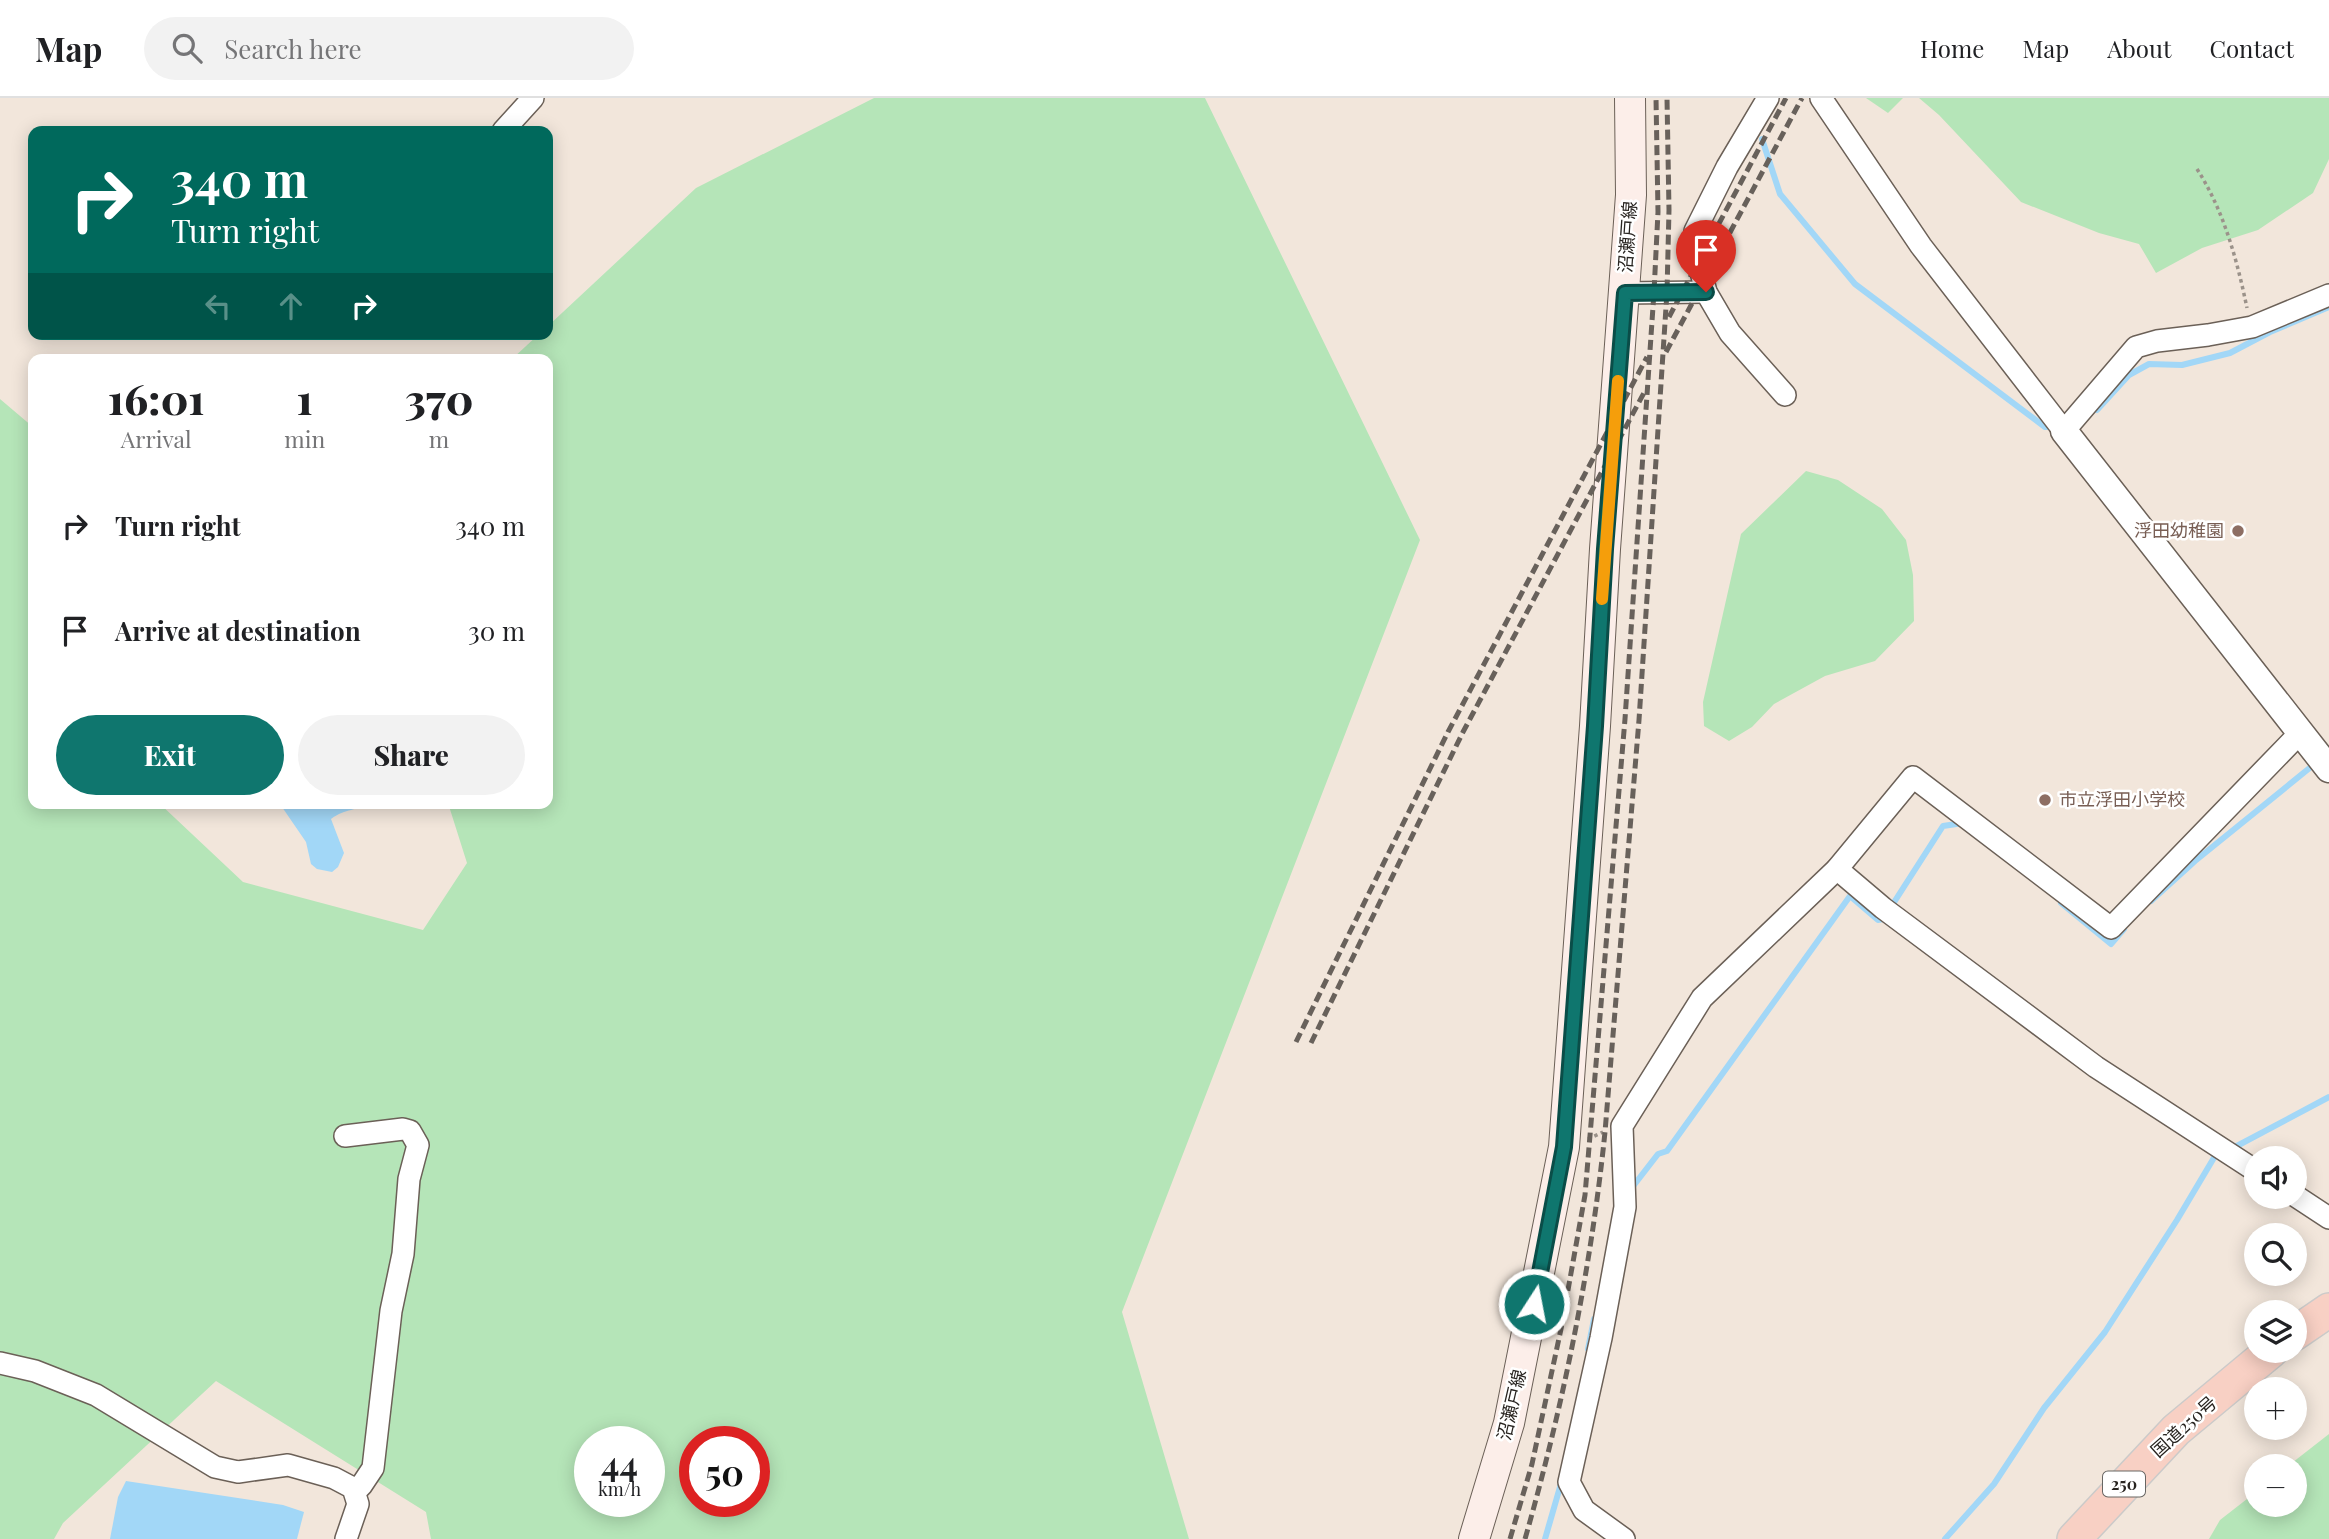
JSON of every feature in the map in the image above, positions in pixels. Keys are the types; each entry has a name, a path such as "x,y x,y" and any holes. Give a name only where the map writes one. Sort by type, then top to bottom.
{"highway":[{"path":"2307,1325 2329,1310"},
{"name":"国道250号","path":"2074,1539 2176,1430 2257,1363"}],"main road":[{"name":"沼瀬戸線","path":"1475,1539 1509,1423 1564,1147 1625,293 1631,195 1630,98"}],"street":[{"path":"508,126 533,98"},
{"path":"1768,98 1727,167 1695,231 1695,248 1706,292 1730,333 1786,395"},
{"path":"1624,1539 1584,1510 1569,1482 1601,1338 1625,1207 1622,1126 1702,998 1837,869 1913,776 2111,928 2317,754 1921,246 1821,98"},
{"path":"1625,293 1706,292"},
{"path":"2064,430 2136,347 2157,341 2252,327 2329,295"},
{"path":"1837,869 1883,908 2096,1068 2244,1163"},
{"path":"0,1363 35,1371 96,1395 215,1467 239,1472 288,1465 334,1478 353,1488 361,1486 373,1468 391,1311 403,1254 410,1179 418,1145 410,1131 403,1129 345,1136"},
{"path":"2307,1204 2329,1219"},
{"path":"346,1539 358,1504 353,1488"}],"path":[{"path":"2197,169 2211,191 2236,258 2252,327"},
{"path":"1564,1147 1622,1126"}],"green space":[{"path":"874,98 1205,98 1420,540 1122,1312 1189,1539 431,1539 426,1512 216,1381 63,1523 54,1539 0,1539 0,399 28,423 28,809 165,809 243,882 423,930 467,863 450,809 553,809 553,354 517,354 533,340 553,340 553,321 696,188"},
{"path":"1866,98 1903,98 1888,113"},
{"path":"1919,98 2329,98 2329,159 2313,193 2258,230 2202,248 2156,273 2139,244 2099,233 2021,202 1939,115"},
{"path":"1806,471 1838,480 1882,509 1906,540 1913,575 1914,621 1875,661 1825,676 1774,704 1752,727 1729,741 1704,726 1703,702 1741,534"},
{"path":"2329,1434 2329,1539 2209,1539 2220,1520 2244,1501 2244,1517 2307,1517 2307,1454 2303,1454"}],"water":[{"path":"283,809 354,809 331,819 344,853 338,867 332,872 317,869 311,864 306,842"},
{"path":"126,1481 283,1505 304,1512 297,1539 110,1539 118,1497"}],"waterway":[{"path":"1762,139 1780,194 1855,284 2047,427"},
{"path":"2097,410 2129,375 2149,364 2182,365 2230,353 2270,332 2329,307"},
{"path":"2151,901 2195,861 2317,762"},
{"path":"1891,907 1943,826 1963,823"},
{"path":"1634,1185 1658,1154 1667,1151 1850,896 1878,920 1883,919"},
{"path":"2061,903 2111,944 2124,929"},
{"path":"2233,1148 2329,1097"},
{"path":"1945,1539 1994,1484 2044,1408 2105,1332 2215,1156"},
{"path":"1588,1349 1594,1319"},
{"path":"1545,1539 1562,1480"}],"railway":[{"path":"1510,1539 1532,1464 1561,1329 1585,1195 1625,719 1654,292 1658,212 1656,98"},
{"path":"1525,1539 1552,1439 1574,1337 1592,1235 1605,1132 1639,720 1667,292 1667,98"},
{"path":"1669,317 1786,98"},
{"path":"1666,352 1802,98"},
{"path":"1296,1042 1448,732 1647,357"},
{"path":"1311,1043 1463,732 1646,389"}],"slow traffic":[{"path":"1602,599 1618,381"}],"place":[{"name":"浮田幼稚園","path":"2238,531"},
{"name":"市立浮田小学校","path":"2045,800"}],"route":[{"path":"1534,1304 1564,1147 1625,293 1706,292"}]}
